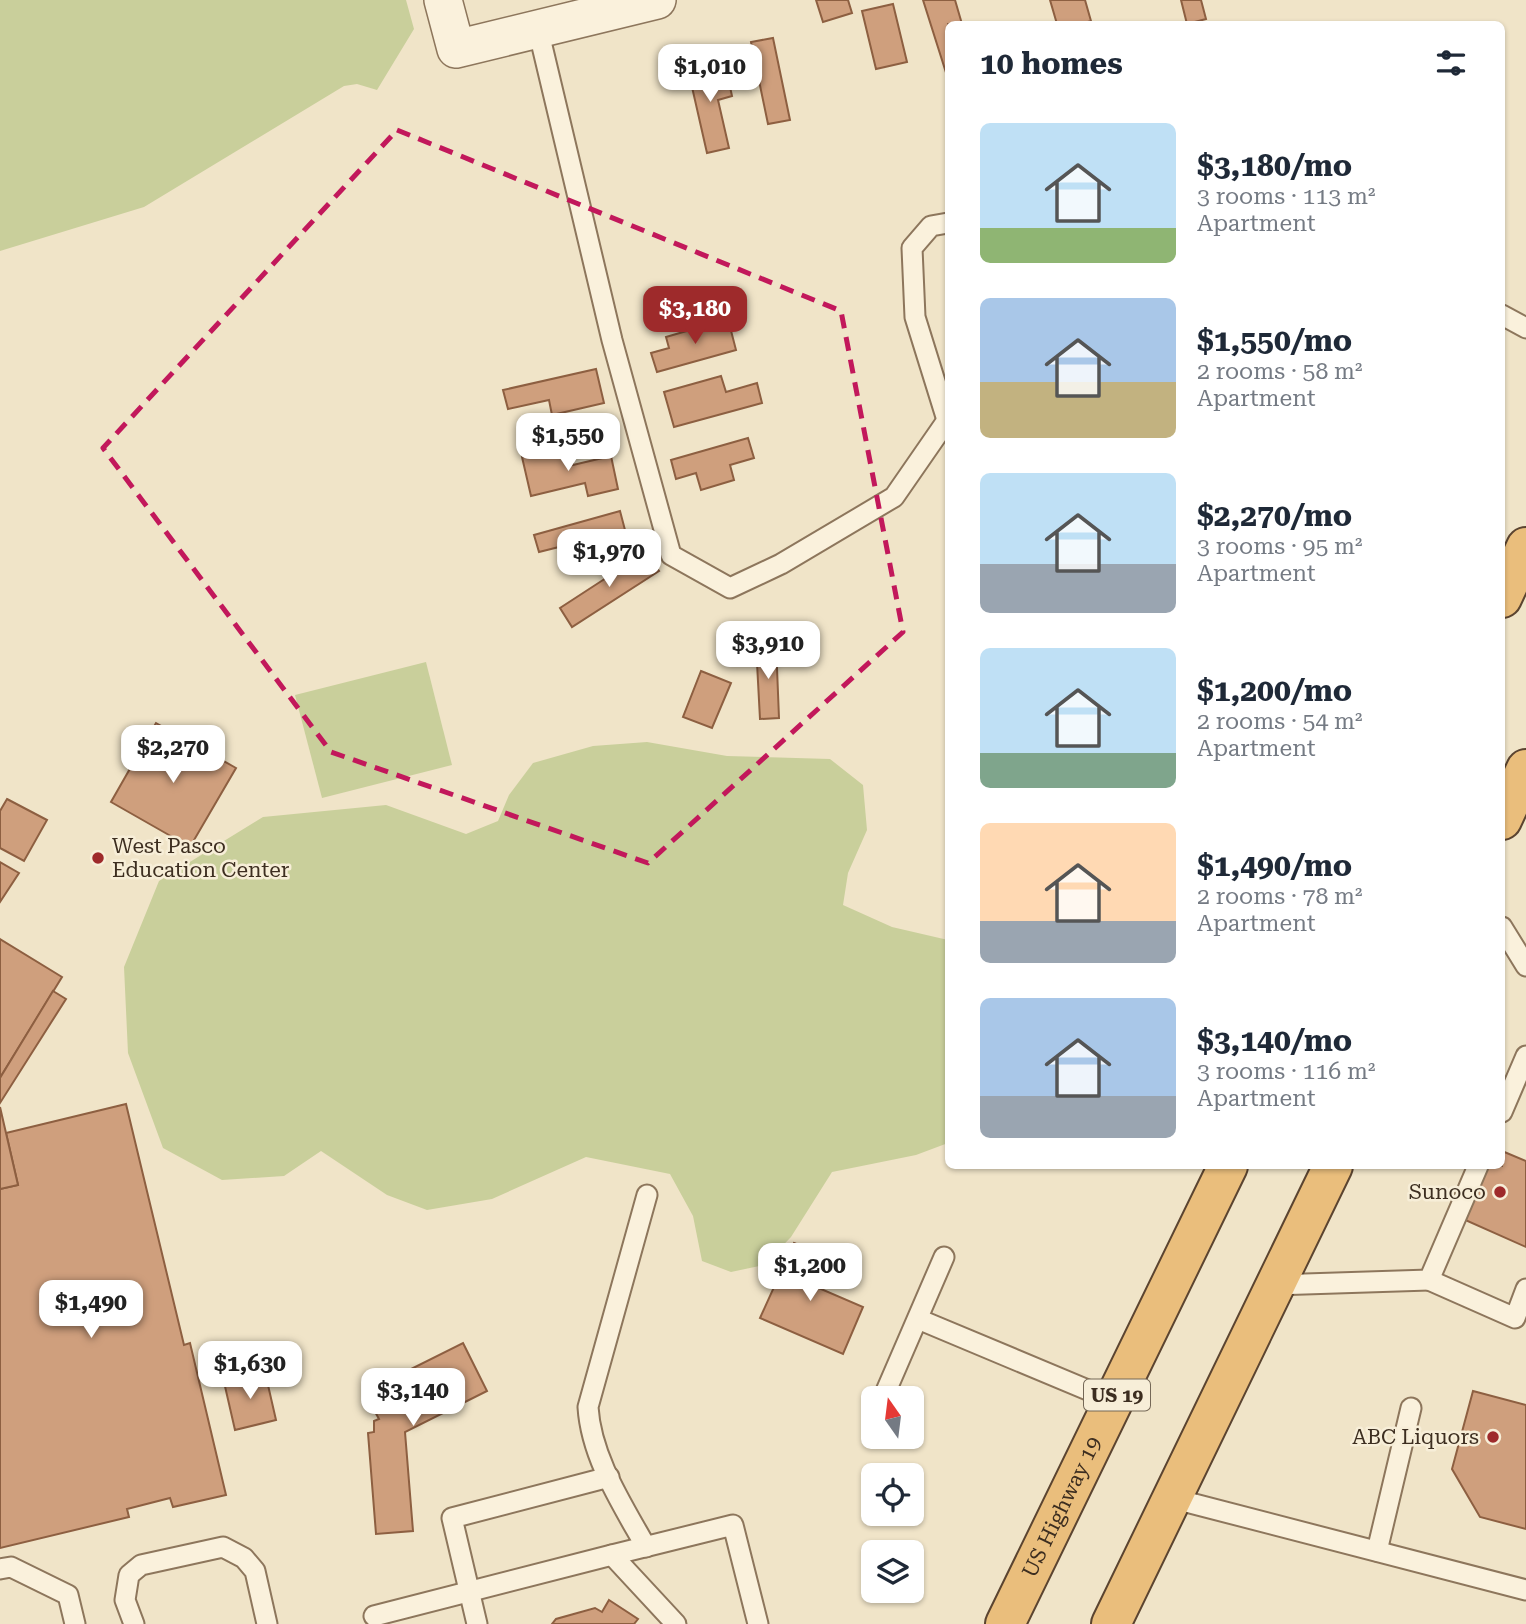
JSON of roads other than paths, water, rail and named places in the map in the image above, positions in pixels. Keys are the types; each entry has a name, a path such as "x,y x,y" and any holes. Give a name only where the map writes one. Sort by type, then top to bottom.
{"highway":[{"path":"1505,592 1526,547"},
{"path":"1505,814 1526,769"},
{"name":"US Highway 19","path":"1005,1624 1227,1169"},
{"path":"1111,1624 1332,1169"}],"street":[{"path":"443,0 456,48 657,0"}],"lane":[{"path":"538,29 612,340 671,555 730,588 781,564 894,497 945,423"},
{"path":"945,224 931,226 912,248 915,317 945,410"},
{"path":"1505,317 1526,328"},
{"path":"1505,932 1526,966"},
{"path":"1505,1105 1526,1056"},
{"path":"1429,1280 1477,1169"},
{"path":"646,1547 614,1492 589,1427 588,1407 647,1195"},
{"path":"888,1386 944,1257"},
{"path":"1274,1285 1429,1280 1515,1318 1526,1289"},
{"path":"918,1319 1114,1401"},
{"path":"1377,1551 1411,1408"},
{"path":"478,1624 452,1518 609,1477"},
{"path":"1171,1498 1526,1590"},
{"path":"374,1616 733,1525 758,1624"},
{"path":"134,1624 125,1600 129,1575 141,1565 223,1547 244,1558 255,1571 267,1624"},
{"path":"612,1555 676,1624"},
{"path":"0,1569 11,1567 68,1595 75,1624"}],"place":[{"name":"West Pasco Education Center","path":"98,858"},
{"name":"Sunoco","path":"1500,1192"},
{"name":"ABC Liquors","path":"1493,1437"}]}
